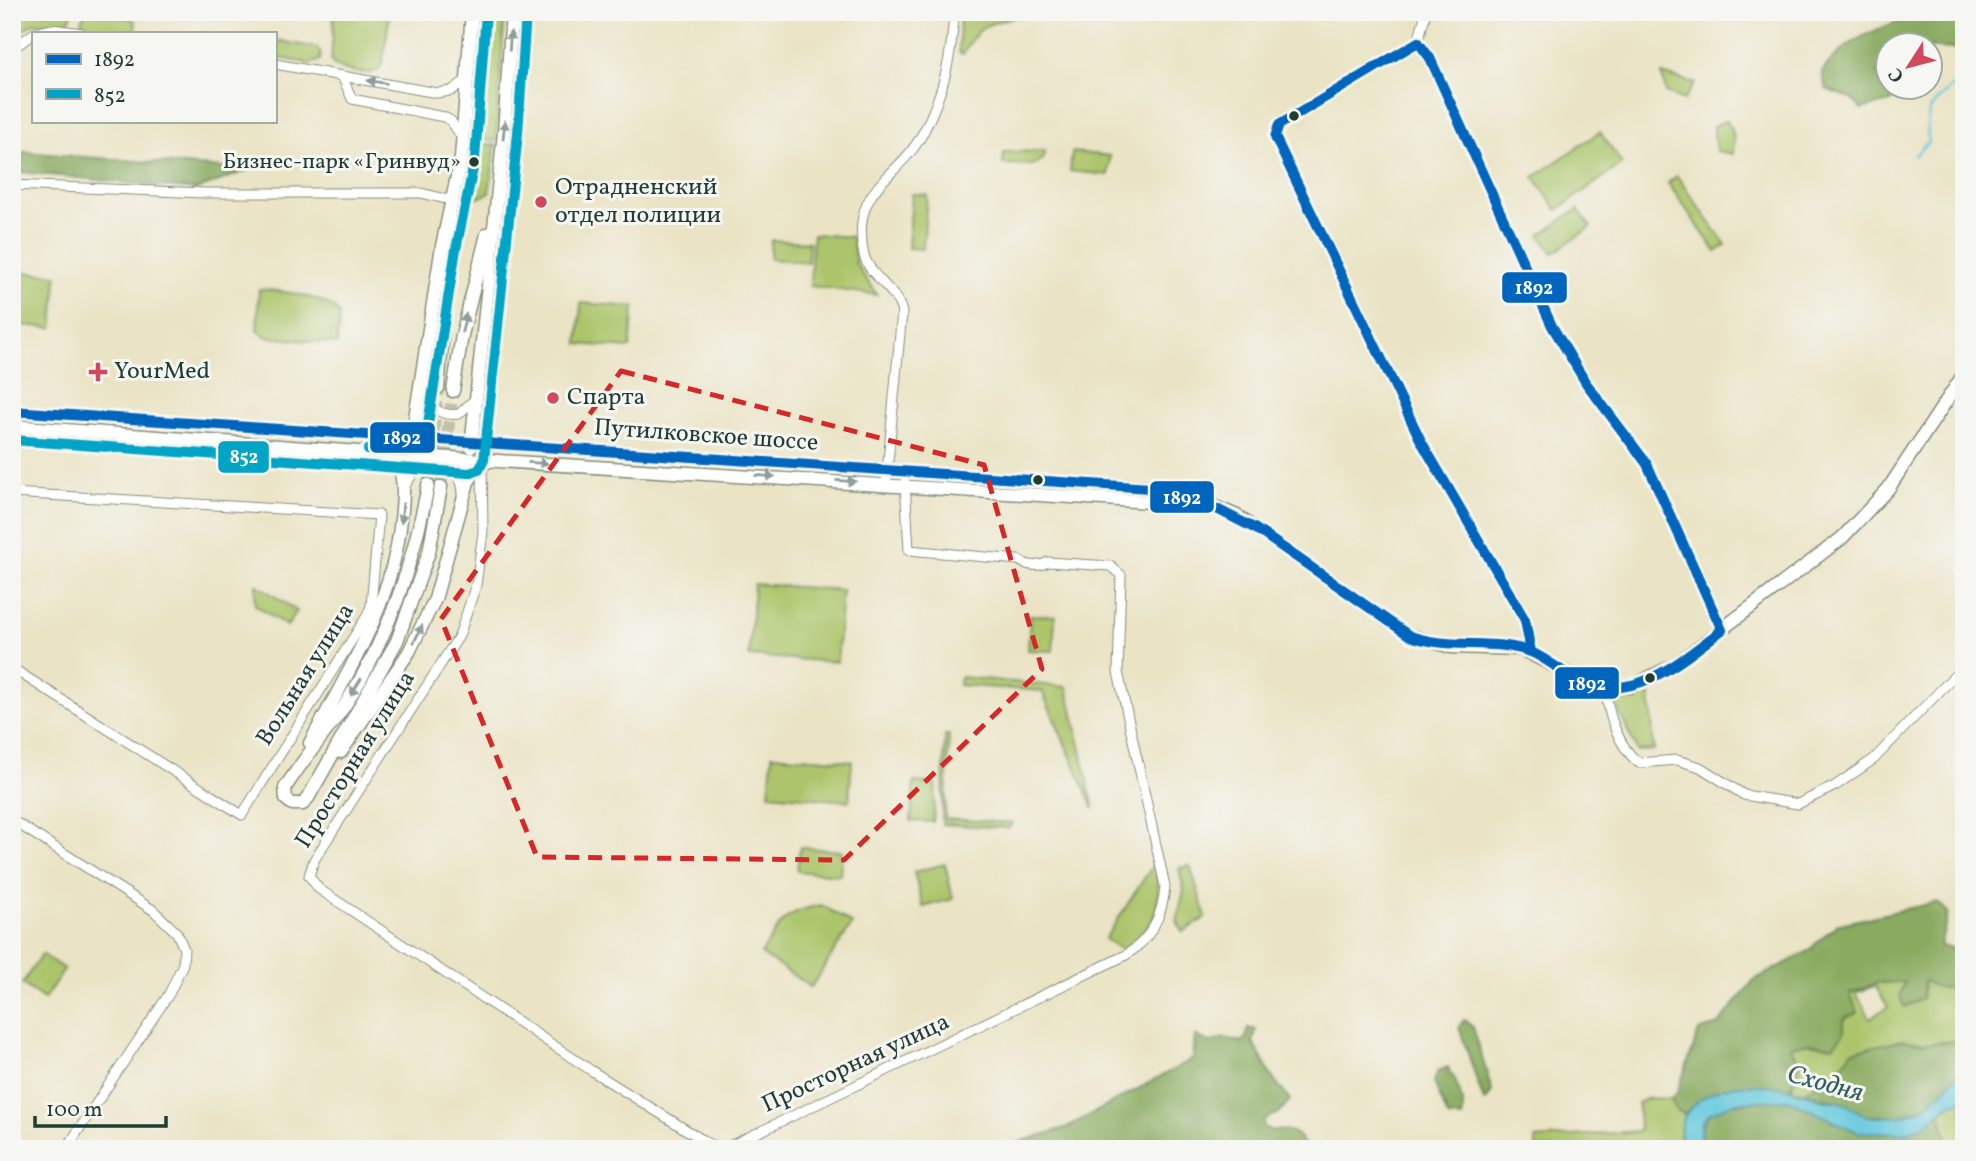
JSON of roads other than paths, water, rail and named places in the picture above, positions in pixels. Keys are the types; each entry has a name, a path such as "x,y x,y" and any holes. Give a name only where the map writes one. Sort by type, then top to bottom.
{"main road":[{"path":"410,456 442,246 454,197 463,139 471,12"},
{"path":"383,454 399,466 404,488 395,561 387,591 371,630 287,785 285,796 292,804 303,804 409,652 435,599 463,497 471,476 481,461 471,442 512,12"},
{"path":"453,391 462,335 497,191"},
{"path":"438,388 446,331 454,197"},
{"name":"Путилковское шоссе","path":"12,411 1150,488 1192,497 1226,510 1408,635 1451,647 1508,647 1531,652 1581,681 1606,689 1642,684 1676,664 1804,569 1868,513 1904,467 1964,374"},
{"name":"Путилковское шоссе","path":"12,426 481,461 1149,500 1226,510"},
{"path":"287,785 344,706 384,634 415,550 428,485"},
{"path":"312,792 397,641 429,552 441,487"}],"street":[{"path":"886,483 902,312 894,293 867,260 863,218 872,192 916,146 928,124 948,71 954,12"},
{"path":"1426,12 1418,42 1279,125 1275,138 1421,441 1524,620 1531,642 1531,652"},
{"path":"41,32 52,29 74,32"},
{"path":"12,49 32,35"},
{"path":"1418,42 1430,58 1558,338 1615,424 1647,464 1722,630"},
{"path":"276,64 437,93 451,91 468,79"},
{"path":"342,76 352,99 444,117 451,121 463,139"},
{"path":"12,185 205,193 421,193 454,197"},
{"path":"422,379 429,404 442,414 459,414 472,404 476,396"},
{"name":"Просторная улица","path":"481,461 483,531 477,585 459,636 314,860 309,876 319,889 592,1071 709,1144 726,1148 1129,954 1149,936 1161,913 1165,886 1118,672 1121,575 1110,566 1048,562 1042,566 1026,565 1018,560 909,550 906,470"},
{"path":"404,488 408,476 417,467 429,462 441,463 452,468 460,478 463,497"},
{"name":"Вольная улица","path":"12,493 379,515 371,606 367,616 242,815 12,668"},
{"path":"1606,689 1607,707 1615,728 1639,763 1677,760 1700,768 1744,795 1790,805 1835,786 1874,760 1964,666"},
{"path":"12,820 153,910 177,933 184,949 183,964 169,994 66,1149"}],"water":[{"path":"1964,1069 1964,1099 1948,1105 1925,1125 1905,1133 1857,1132 1790,1100 1737,1102 1710,1113 1701,1123 1699,1149 1681,1149 1680,1135 1687,1112 1710,1093 1725,1088 1741,1085 1773,1086 1843,1103 1868,1116 1897,1116 1920,1110"}],"waterway":[{"path":"1914,156 1928,142 1928,121 1932,107 1964,72"}],"tunnel":[{"path":"428,485 438,388"},
{"path":"441,487 453,391"}],"place":[{"name":"Бизнес-парк «Гринвуд»","path":"474,162"},
{"name":"Отрадненский отдел полиции","path":"541,202"},
{"name":"YourMed","path":"98,372"},
{"name":"Спарта","path":"553,398"}],"water label":[{"name":"Сходня","path":"1825,1084"}]}
